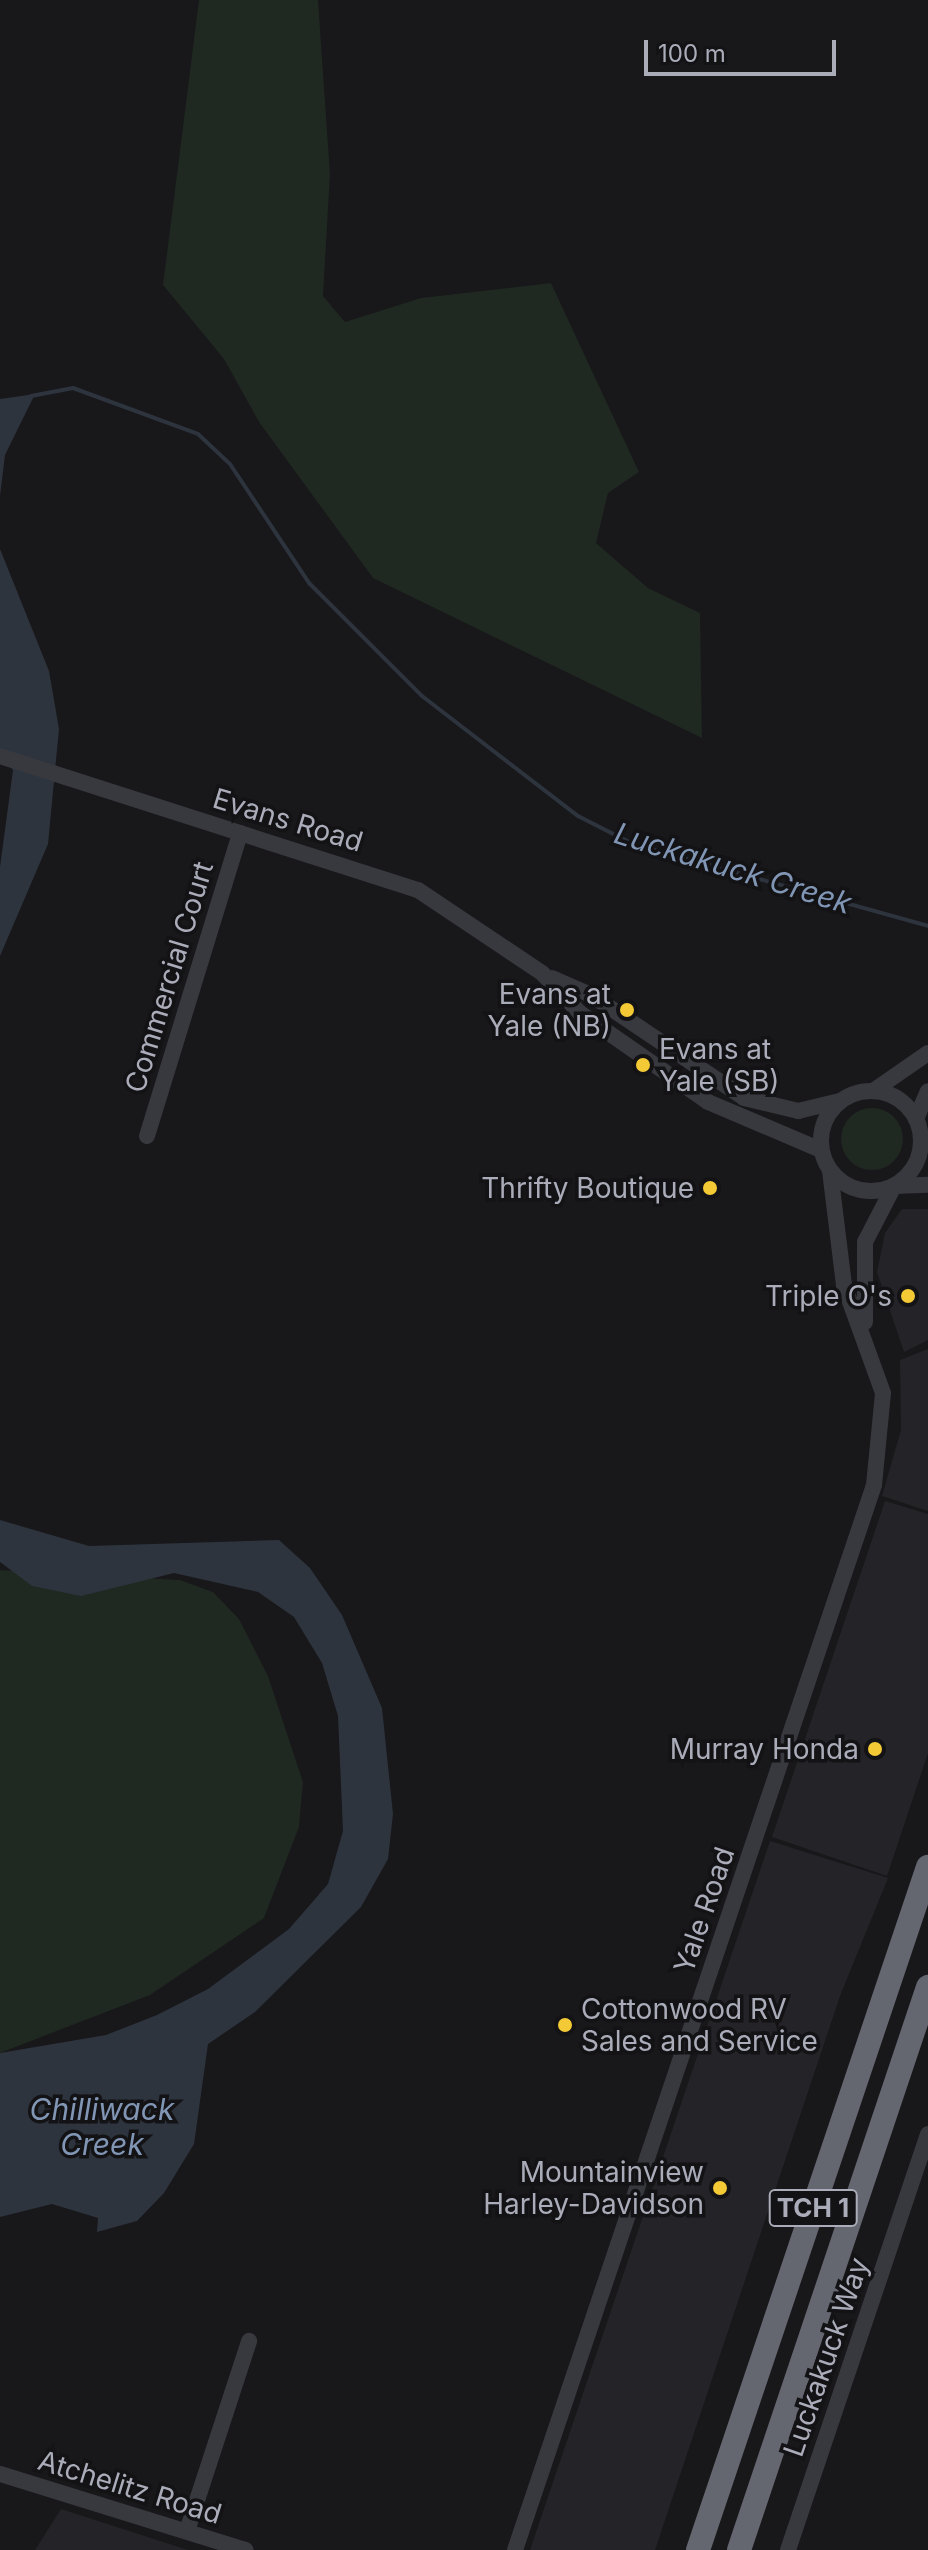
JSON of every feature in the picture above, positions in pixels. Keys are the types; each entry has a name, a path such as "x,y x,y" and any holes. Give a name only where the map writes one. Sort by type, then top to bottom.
{"highway":[{"name":"TCH 1","path":"698,2550 928,1867"},
{"name":"TCH 1","path":"739,2550 928,1987"}],"street":[{"name":"Evans Road","path":"0,756 418,890 542,973 591,995 744,1098 798,1111 840,1101"},
{"name":"Commercial Court","path":"147,1136 240,833"},
{"name":"Evans Road","path":"542,973 580,1013 708,1102 821,1150"},
{"path":"928,1053 873,1091 840,1101 824,1123 821,1150 830,1171 852,1188 928,1185"},
{"path":"873,1091 898,1099 921,1130"},
{"path":"894,1186 917,1161 928,1091"},
{"name":"Yale Road","path":"515,2550 874,1485 883,1393 865,1327 840,1266 830,1171"},
{"name":"Yale Road","path":"865,1327 865,1242 894,1186"},
{"name":"Luckakuck Way","path":"788,2550 928,2134"},
{"path":"187,2531 249,2341"},
{"name":"Atchelitz Road","path":"0,2474 245,2550"}],"shaded area":[{"path":"199,0 318,0 330,174 323,296 345,322 421,298 551,283 639,472 608,493 596,543 648,588 700,613 702,738 373,578 259,422 224,359 163,285"},
{"path":"866,1108 878,1108 894,1117 901,1127 901,1151 894,1161 878,1170 866,1170 846,1156 841,1145 841,1133 855,1113"},
{"path":"902,1209 928,1209 928,1340 904,1352 877,1272 885,1233"},
{"path":"928,1349 928,1511 882,1496 901,1430 900,1360"},
{"path":"885,1501 928,1514 928,1753 887,1876 772,1837"},
{"path":"0,1570 180,1580 213,1592 239,1619 268,1676 303,1782 299,1827 264,1918 150,1995 0,2053"},
{"path":"770,1841 888,1878 840,1996 655,2550 530,2550"},
{"path":"61,2509 188,2550 35,2550"}],"water":[{"path":"35,394 5,455 0,496 0,399"},
{"path":"0,549 49,671 59,729 48,844 0,956 0,867 13,770 0,755"},
{"name":"Chilliwack Creek","path":"0,1520 89,1546 279,1540 310,1568 342,1615 382,1708 393,1814 388,1859 361,1907 255,2012 208,2044 194,2144 164,2193 137,2221 97,2232 98,2218 52,2204 0,2217 0,2053 106,2035 157,2015 208,1989 289,1929 328,1884 343,1831 338,1716 322,1663 294,1617 258,1592 174,1573 81,1596 32,1586 0,1562"}],"waterway":[{"name":"Luckakuck Creek","path":"31,396 73,388 198,434 230,464 309,583 422,696 578,816 633,844 928,926"}],"place":[{"name":"Evans at Yale (NB)","path":"627,1010"},
{"name":"Evans at Yale (SB)","path":"643,1065"},
{"name":"Thrifty Boutique","path":"710,1188"},
{"name":"Triple O's","path":"908,1296"},
{"name":"Murray Honda","path":"875,1749"},
{"name":"Cottonwood RV Sales and Service","path":"565,2025"},
{"name":"Mountainview Harley-Davidson","path":"720,2188"}]}
